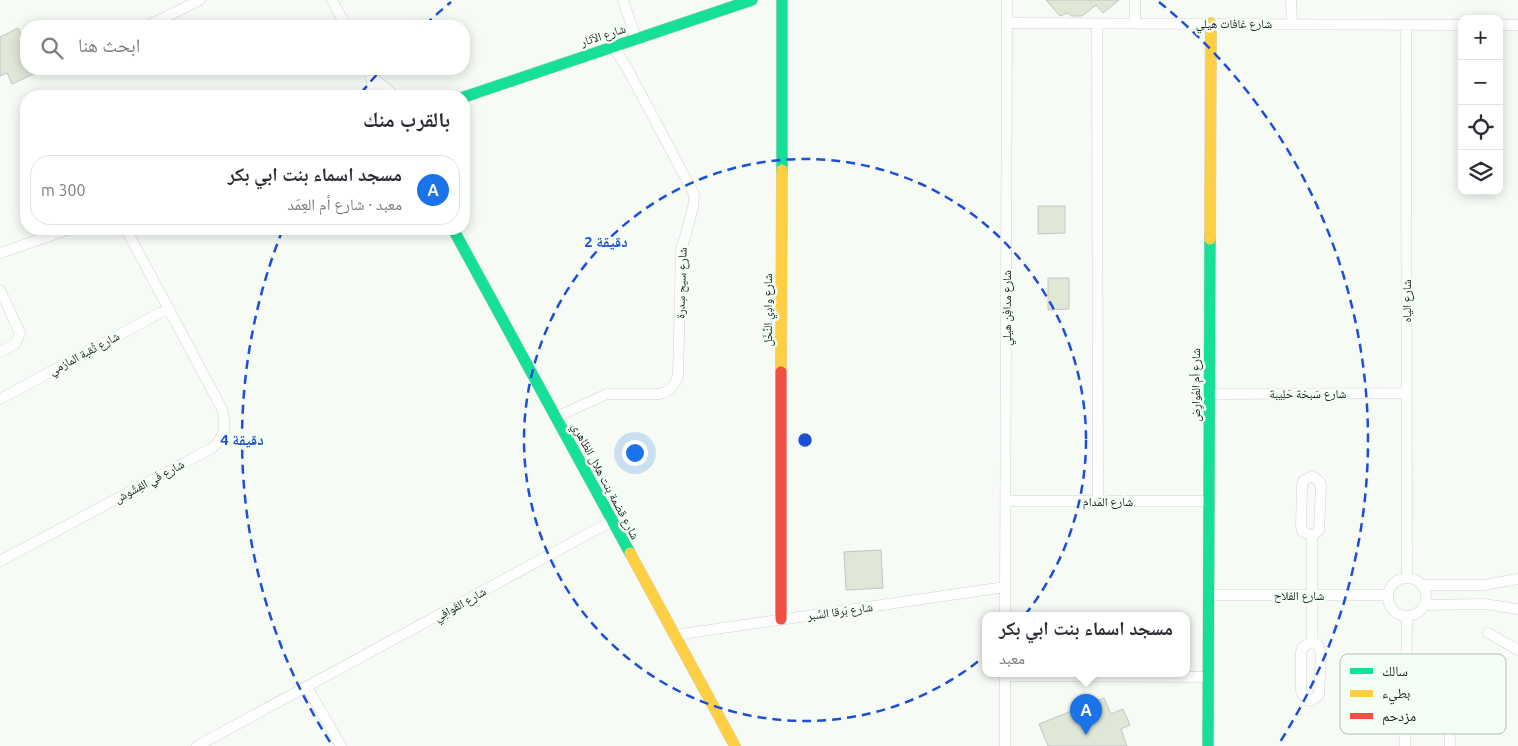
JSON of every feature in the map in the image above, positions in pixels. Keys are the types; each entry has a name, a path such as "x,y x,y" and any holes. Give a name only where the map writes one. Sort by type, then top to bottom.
{"street":[{"path":"159,20 200,0"},
{"path":"332,0 343,20"},
{"path":"623,0 636,39"},
{"name":"شارع الآثار","path":"470,95 752,0"},
{"name":"شارع وادِي النَّخَل","path":"781,619 782,0"},
{"name":"شارع مدافِن هيلي","path":"1005,612 1007,0"},
{"path":"1134,0 1135,24"},
{"path":"1291,0 1292,23"},
{"name":"شارع غافات هيلي","path":"1006,23 1458,25"},
{"name":"شارع أم العُوارِض","path":"1208,746 1210,595 1210,23"},
{"path":"1097,24 1098,501"},
{"name":"شارع الياه","path":"1406,25 1407,578"},
{"path":"1503,25 1518,25"},
{"name":"شارع سيح سِدرة","path":"556,417 607,394 660,394 666,392 676,383 678,376 681,251 693,208 694,194 627,68 613,46"},
{"path":"369,75 373,90"},
{"path":"371,75 388,90"},
{"path":"0,252 52,235"},
{"name":"شارع فَي القِشُوش","path":"0,561 212,448 221,440 225,430 222,408 129,235"},
{"name":"شارع قضمة بنت هلال الظاهري","path":"456,235 735,746"},
{"path":"0,290 20,333 15,344 0,352"},
{"name":"شارع ثُقبة المازمي","path":"0,399 169,308"},
{"name":"شارع سَبخة حَلِيبة","path":"1209,394 1406,393"},
{"path":"1312,476 1320,482 1321,487 1319,530 1312,536 1302,531 1301,525 1302,487 1307,478 1312,476"},
{"name":"شارع المَدام","path":"1006,501 1210,501"},
{"name":"شارع القَوافِي","path":"197,746 612,521"},
{"path":"1312,536 1312,642"},
{"path":"1422,585 1425,595 1424,605 1417,613 1407,616 1392,610 1388,595 1394,583 1407,578 1422,585 1484,585 1518,579"},
{"name":"شارع بَرقا السَّبر","path":"675,635 1005,587"},
{"name":"شارع الفلاح","path":"1210,595 1388,595"},
{"path":"1424,605 1484,604 1518,609"},
{"path":"1407,616 1407,654"},
{"path":"1488,633 1518,650"},
{"path":"1312,642 1320,648 1321,653 1319,695 1312,701 1306,700 1301,690 1302,652 1307,643 1312,642"},
{"path":"1005,677 1005,746"},
{"path":"1141,677 1209,678"},
{"path":"307,687 341,746"}],"building":[{"path":"1046,0 1119,0 1103,13 1096,5 1082,16 1071,16 1068,13 1060,16"},
{"path":"18,28 20,32 20,75 31,75 12,84 7,73 0,76 0,37"},
{"path":"1038,206 1065,206 1065,233 1038,234"},
{"path":"1048,278 1069,278 1069,309 1048,310"},
{"path":"881,550 883,588 846,590 844,552"},
{"path":"1104,698 1111,714 1123,709 1130,725 1121,729 1127,746 1048,746 1039,724"}],"traffic: fast":[{"path":"470,95 752,0"},
{"path":"782,0 782,170"},
{"path":"456,235 630,553"},
{"path":"1208,746 1210,239"}],"traffic: slow":[{"path":"1210,239 1211,23"},
{"path":"781,372 782,170"},
{"path":"630,553 735,746"}],"traffic: jam":[{"path":"781,372 781,619"}],"place":[{"name":"مسجد اسماء بنت ابي بكر","path":"1086,735"}]}
